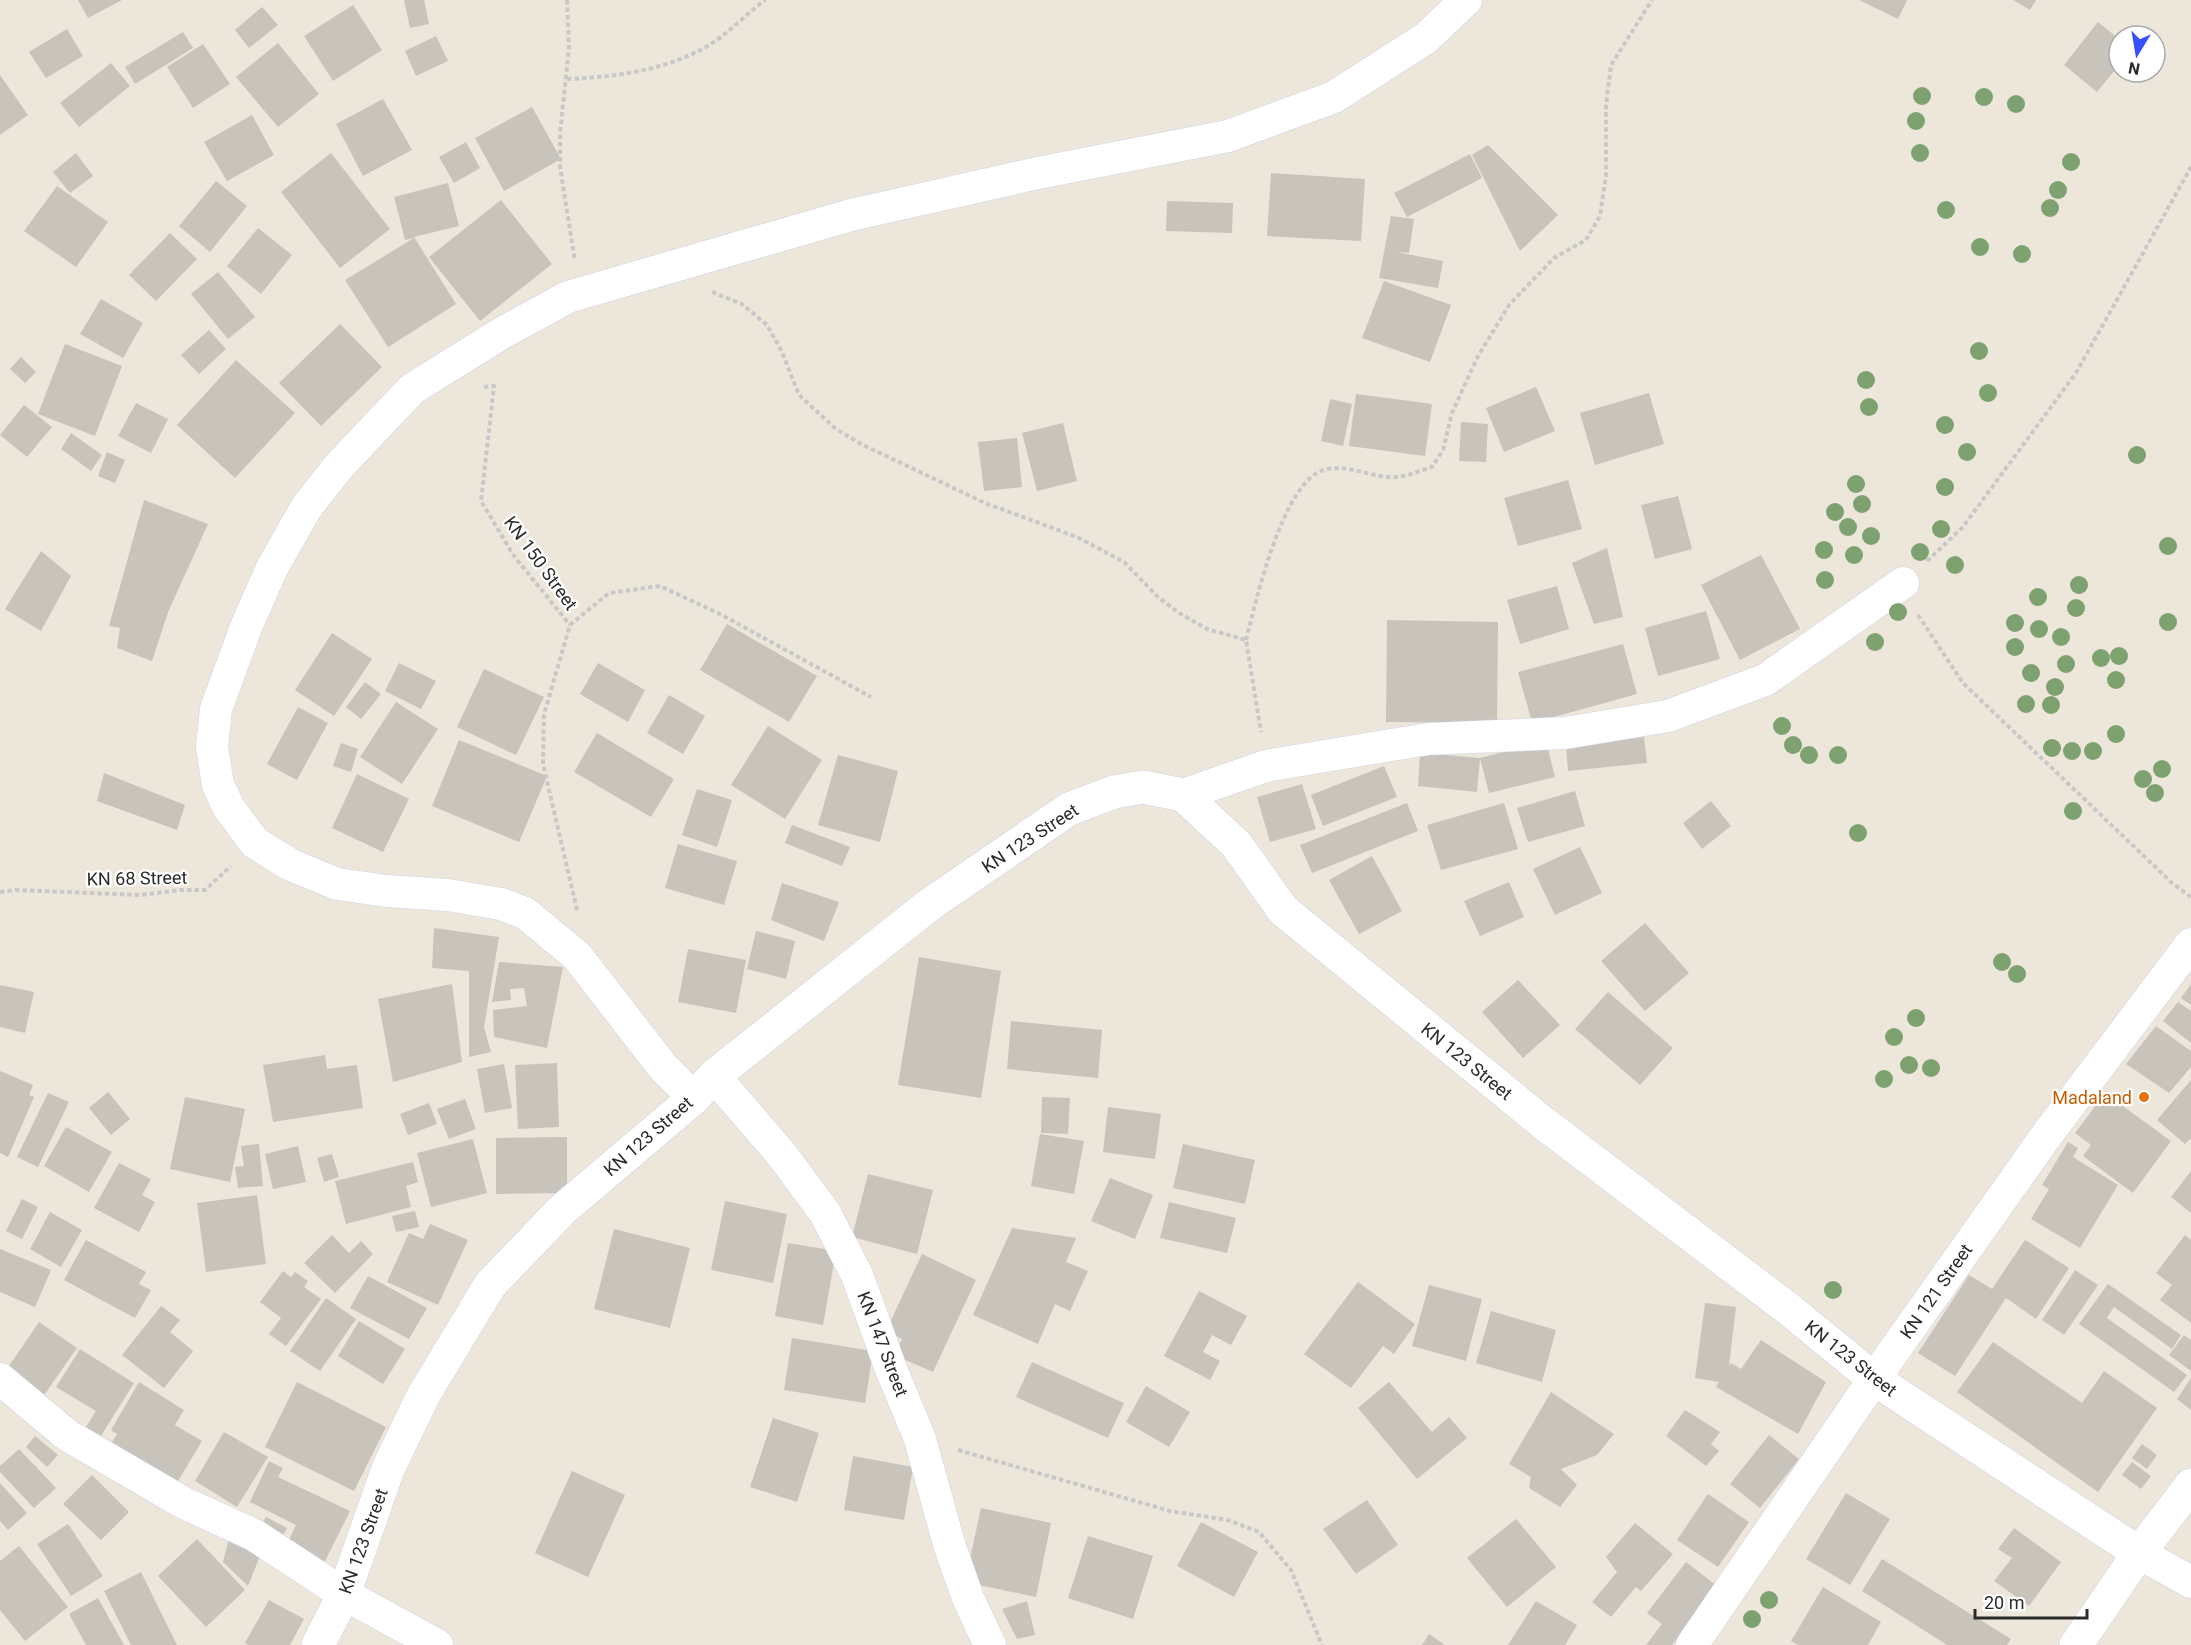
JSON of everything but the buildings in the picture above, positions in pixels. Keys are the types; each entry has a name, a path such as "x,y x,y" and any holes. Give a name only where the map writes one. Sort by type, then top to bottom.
{"main road":[{"name":"KN 123 Street","path":"318,1645 344,1594 388,1469 423,1396 490,1285 562,1210 704,1087 929,905 1068,809 1114,792 1143,787 1184,795 1236,844 1284,910 1542,1122 1791,1311 1874,1379 2139,1553"},
{"path":"2076,1645 2139,1553 2191,1485"}],"street":[{"path":"255,843 229,808 218,785 212,747 216,709 246,627 272,568 306,508 339,466 412,389 502,333 568,297 851,215 1038,173 1228,136 1334,97 1426,38 1466,0"},
{"path":"1184,795 1266,766 1428,739 1565,733 1668,716 1766,680 1903,584"},
{"name":"KN 147 Street","path":"255,843 291,865 337,884 387,891 448,895 501,904 525,913 577,956 663,1067 704,1087 782,1155 825,1213 857,1275 891,1369 920,1439 949,1544 968,1598 990,1645"},
{"name":"KN 121 Street","path":"1692,1645 1874,1379 2046,1136 2191,944"},
{"path":"0,1379 67,1435 182,1502 254,1534 344,1594 437,1645"},
{"path":"2139,1553 2191,1581"}],"path":[{"path":"567,0 569,48 560,133 560,167 579,294"},
{"path":"567,79 613,77 664,66 707,46 765,0"},
{"path":"1266,766 1246,640 1260,583 1284,517 1309,477 1325,469 1353,469 1396,477 1432,467 1443,450 1452,413 1477,358 1509,305 1554,258 1586,240 1600,216 1606,176 1606,105 1611,65 1652,0"},
{"path":"2191,167 2076,373 1962,528 1903,584 1923,625 1963,683 2191,897"},
{"path":"705,290 742,304 767,325 782,352 799,395 836,429 861,444 985,503 1077,537 1124,562 1157,597 1179,613 1207,629 1246,640"},
{"name":"KN 150 Street","path":"482,387 494,386 481,501 514,556 570,625"},
{"name":"KN 150 Street","path":"577,956 577,910 543,764 544,714 570,625 609,593 660,586 722,615 871,697"},
{"name":"KN 68 Street","path":"0,892 141,895 180,890 206,890 255,843"},
{"path":"920,1439 1170,1511 1228,1520 1259,1532 1291,1570 1322,1645"}],"place":[{"name":"Madaland","path":"2144,1097"}]}
